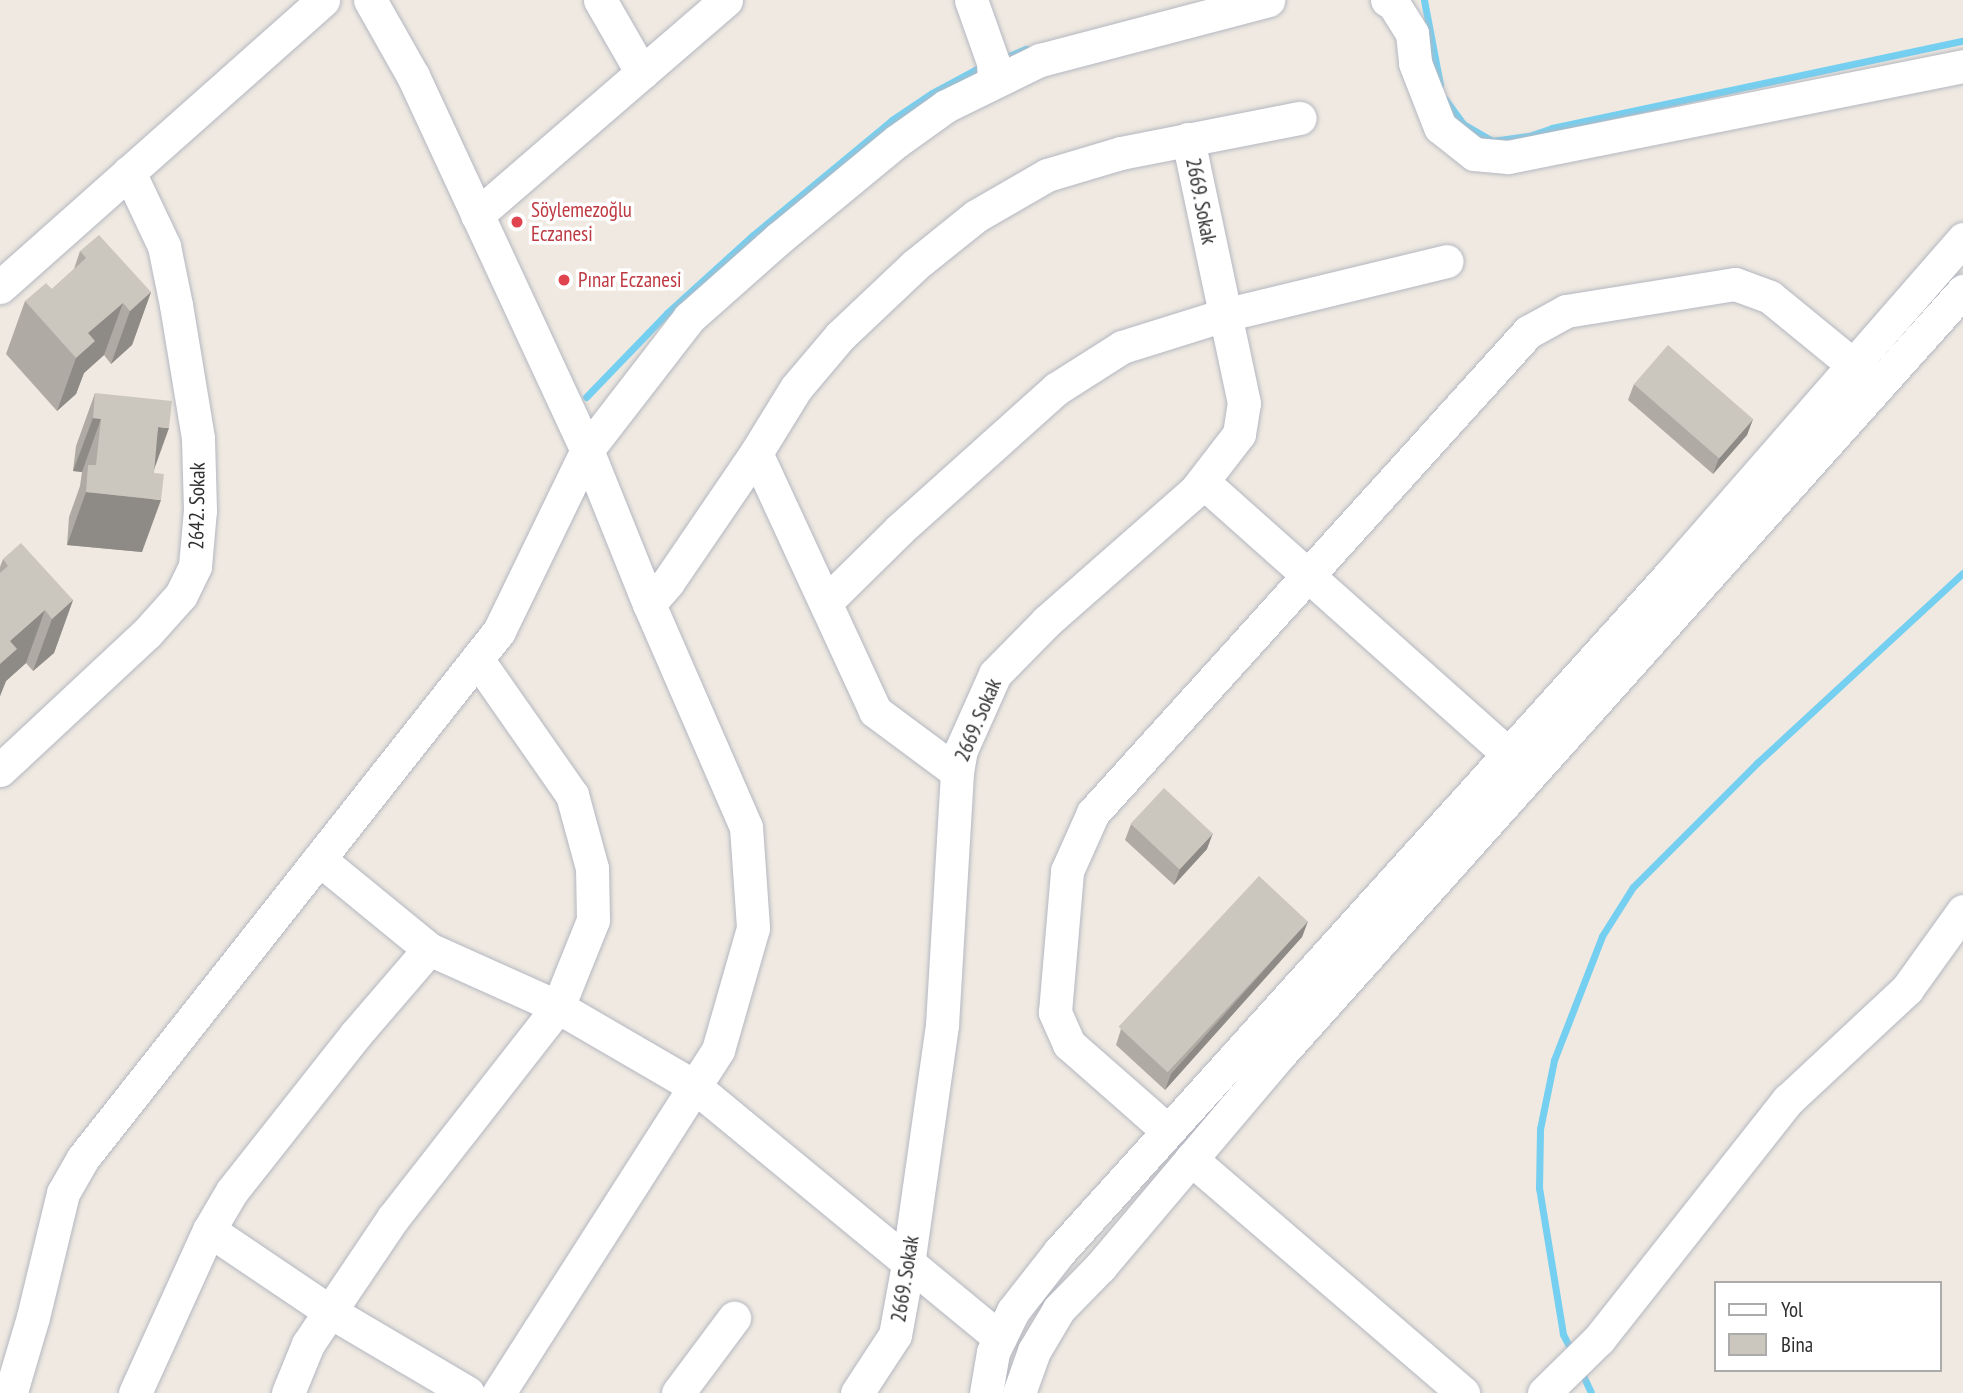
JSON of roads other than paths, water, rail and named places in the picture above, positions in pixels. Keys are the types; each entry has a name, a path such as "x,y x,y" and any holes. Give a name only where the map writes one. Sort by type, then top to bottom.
{"street":[{"path":"0,287 323,0"},
{"path":"370,0 413,76 587,450 649,604 746,827 753,928 718,1050 499,1393"},
{"path":"600,0 642,73"},
{"path":"477,215 726,0"},
{"path":"971,0 993,62 994,81"},
{"path":"7,1393 12,1388 33,1317 63,1193 83,1158 499,631 587,450 689,318 897,141 946,106 1040,60 1268,0"},
{"path":"1387,0 1393,4 1412,33 1415,63 1440,127 1474,154 1508,157 1963,66"},
{"path":"649,604 668,582 756,453 796,388 840,336 915,265 976,216 1048,175 1121,153 1300,118"},
{"name":"2669. Sokak","path":"857,1393 895,1335 908,1265 942,1025 957,772 961,750 995,674 1047,621 1203,482 1239,434 1244,403 1188,139"},
{"name":"2642. Sokak","path":"0,770 148,633 181,595 195,566 200,510 198,438 176,305 164,246 129,172"},
{"path":"986,1393 993,1352 1013,1311 1060,1251 1508,754 1963,239"},
{"path":"826,602 900,529 1056,389 1122,347 1224,315 1447,261"},
{"path":"1168,1132 1069,1044 1055,1012 1067,871 1093,813 1528,332 1566,311 1735,284 1770,297 1853,365"},
{"path":"1018,1393 1034,1351 1059,1309 1100,1267 1290,1042 1963,291"},
{"path":"756,453 874,711 957,772"},
{"path":"1203,482 1508,754"},
{"path":"289,1393 308,1344 393,1218 558,1006 593,920 592,868 572,795 477,659"},
{"path":"319,859 429,949 558,1006 694,1086 908,1265 1000,1338"},
{"path":"1544,1393 1576,1362 1788,1100 1907,989 1963,911"},
{"path":"135,1393 209,1230 248,1170 356,1034 429,949"},
{"path":"1191,1159 1463,1393"},
{"path":"209,1230 329,1311 468,1393"},
{"path":"678,1393 734,1318"}],"waterway":[{"path":"1424,0 1440,85"},
{"path":"1445,99 1463,124 1492,141 1529,136 1552,128 1963,41"},
{"path":"1002,59 1026,49"},
{"path":"586,397 667,313 752,236 892,120 932,93 984,65"},
{"path":"1572,1352 1563,1334 1539,1188 1540,1129 1554,1060 1602,936 1633,887 1758,762 1963,573"},
{"path":"1580,1369 1591,1393"}],"place":[{"name":"Söylemezoğlu Eczanesi","path":"517,222"},
{"name":"Pınar Eczanesi","path":"564,280"}]}
